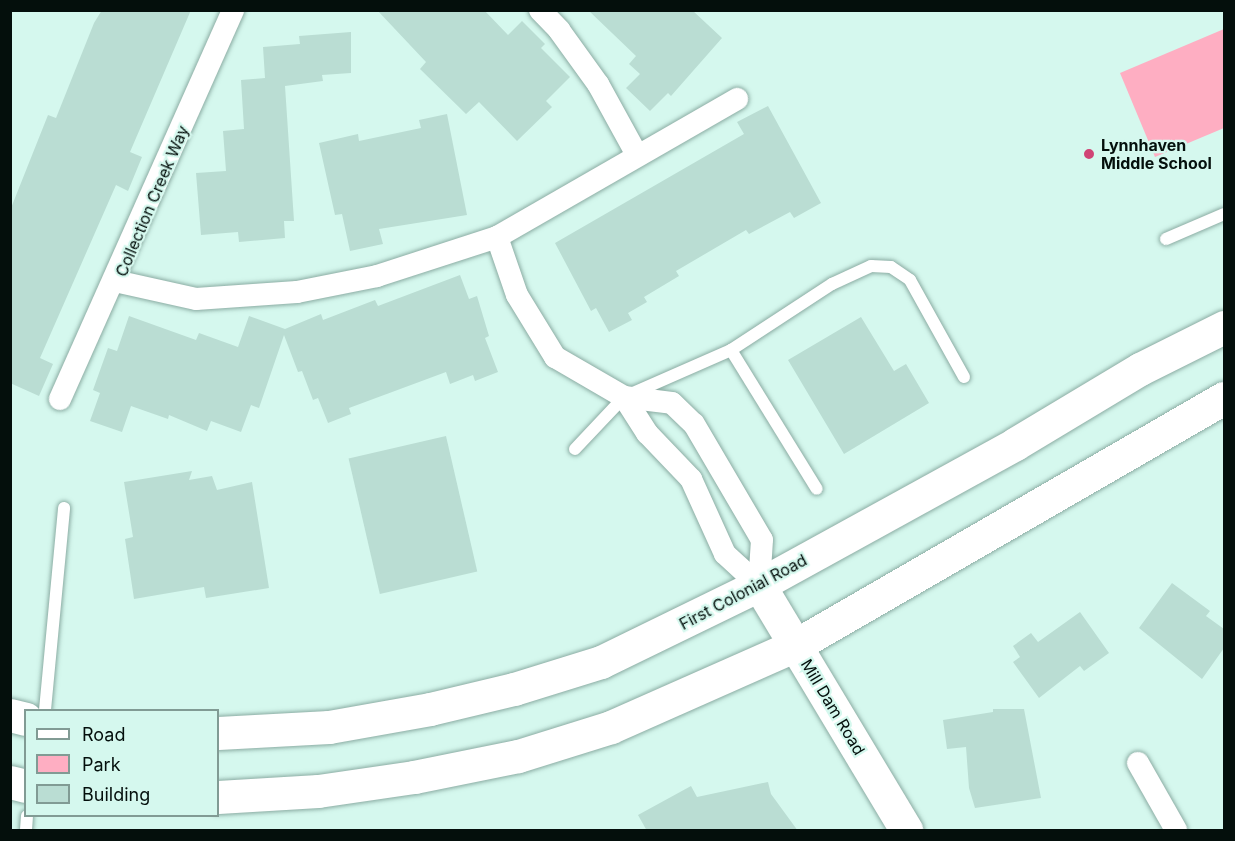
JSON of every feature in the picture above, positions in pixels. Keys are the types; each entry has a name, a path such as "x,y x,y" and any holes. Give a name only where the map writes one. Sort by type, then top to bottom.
{"main road":[{"name":"First Colonial Road","path":"219,733 329,727 514,689 601,662 759,585 1015,444 1140,369 1224,327"},
{"path":"219,797 393,780 518,756 611,727 796,645 1224,398"},
{"name":"Mill Dam Road","path":"759,585 906,831"}],"street":[{"name":"Collection Creek Way","path":"233,10 115,281 196,299 297,292 377,276 497,237 737,99"},
{"path":"540,10 559,30 598,84 637,155"},
{"name":"Mill Dam Road","path":"497,237 517,295 555,357 624,397 672,404 694,424 762,540 759,585"},
{"path":"60,399 115,281"},
{"name":"Mill Dam Road","path":"624,397 647,433 692,479 725,554 759,585"},
{"path":"1138,764 1176,831"}],"lane":[{"path":"1166,239 1224,214"},
{"path":"575,449 624,397 731,350 832,284 871,266 891,267 910,280 964,378"},
{"path":"731,350 817,489"},
{"path":"45,709 64,508"}],"green space":[{"path":"1224,29 1224,128 1155,157 1120,73"}],"building":[{"path":"102,10 191,10 130,152 142,157 128,191 116,185 40,358 53,364 39,396 10,383 11,208 48,115 56,118 94,23"},
{"path":"377,10 484,10 508,35 522,21 545,44 541,48 570,77 546,101 552,107 517,141 479,102 466,114 420,69 426,62"},
{"path":"588,10 692,10 722,38 671,96 668,93 650,111 626,88 640,74 629,64 636,56"},
{"path":"351,32 351,73 322,75 323,81 285,86 294,221 284,221 285,238 239,242 238,232 201,235 196,173 226,171 223,131 244,129 241,80 265,78 263,47 300,44 299,36"},
{"path":"768,106 821,203 794,218 790,212 749,234 746,230 676,271 679,276 644,297 647,302 628,313 632,320 609,332 596,308 591,311 555,243 744,134 737,122"},
{"path":"447,114 467,215 379,229 383,244 350,251 342,214 335,215 319,143 358,134 359,141 421,128 419,120"},
{"path":"460,275 469,299 477,296 489,336 485,338 498,372 475,381 473,375 450,384 446,372 349,408 351,414 328,423 318,398 313,400 302,371 298,372 284,335 259,408 251,405 241,432 211,421 207,431 169,415 168,419 131,406 122,432 90,421 100,393 93,390 108,348 117,351 129,316 196,340 199,333 238,347 249,316 285,329 321,314 323,320 375,300 378,306"},
{"path":"861,317 894,371 906,364 929,403 844,454 788,360"},
{"path":"446,436 477,571 380,594 349,458"},
{"path":"192,471 189,480 212,476 217,490 252,482 269,588 206,598 204,587 134,599 125,539 133,537 124,482"},
{"path":"1172,583 1210,611 1206,616 1224,629 1224,648 1202,679 1139,628"},
{"path":"1080,612 1109,653 1084,671 1080,666 1039,698 1013,662 1020,657 1013,646 1031,633 1038,642"},
{"path":"993,709 1024,709 1041,798 975,808 969,788 966,747 947,749 943,720 993,712"},
{"path":"768,782 771,794 798,831 647,831 638,815 691,786 697,797"}],"place":[{"name":"Lynnhaven Middle School","path":"1089,154"}]}
